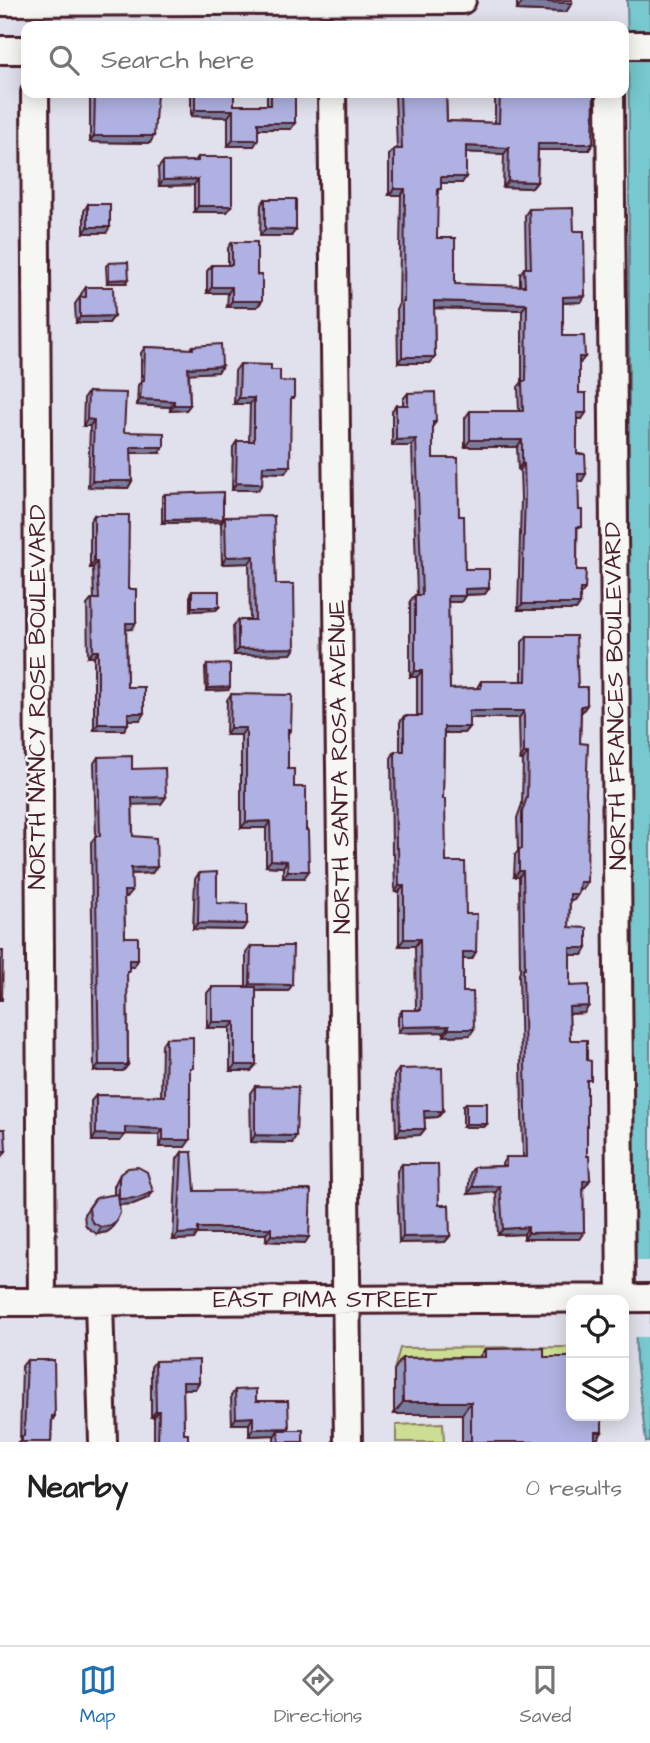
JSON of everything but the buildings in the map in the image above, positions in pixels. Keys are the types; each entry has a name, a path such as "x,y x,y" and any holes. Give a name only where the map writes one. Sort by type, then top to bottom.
{"street":[{"path":"4,1 462,0"},
{"path":"629,45 650,45"},
{"path":"0,50 21,50"},
{"name":"NORTH NANCY ROSE BOULEVARD","path":"35,98 42,1302"},
{"name":"NORTH SANTA ROSA AVENUE","path":"332,98 348,1442"},
{"name":"NORTH FRANCES BOULEVARD","path":"610,98 635,1298"},
{"name":"EAST PIMA STREET","path":"0,1302 635,1298"},
{"path":"99,1301 103,1442"}],"green space":[{"path":"566,1347 566,1364 394,1370 400,1348"},
{"path":"443,1423 444,1442 396,1442 396,1425"}],"water":[{"path":"627,0 650,0 650,1442 646,1442 636,1360 629,1007"}],"pier":[{"path":"631,1261 650,1261 650,1337 632,1337"}]}
